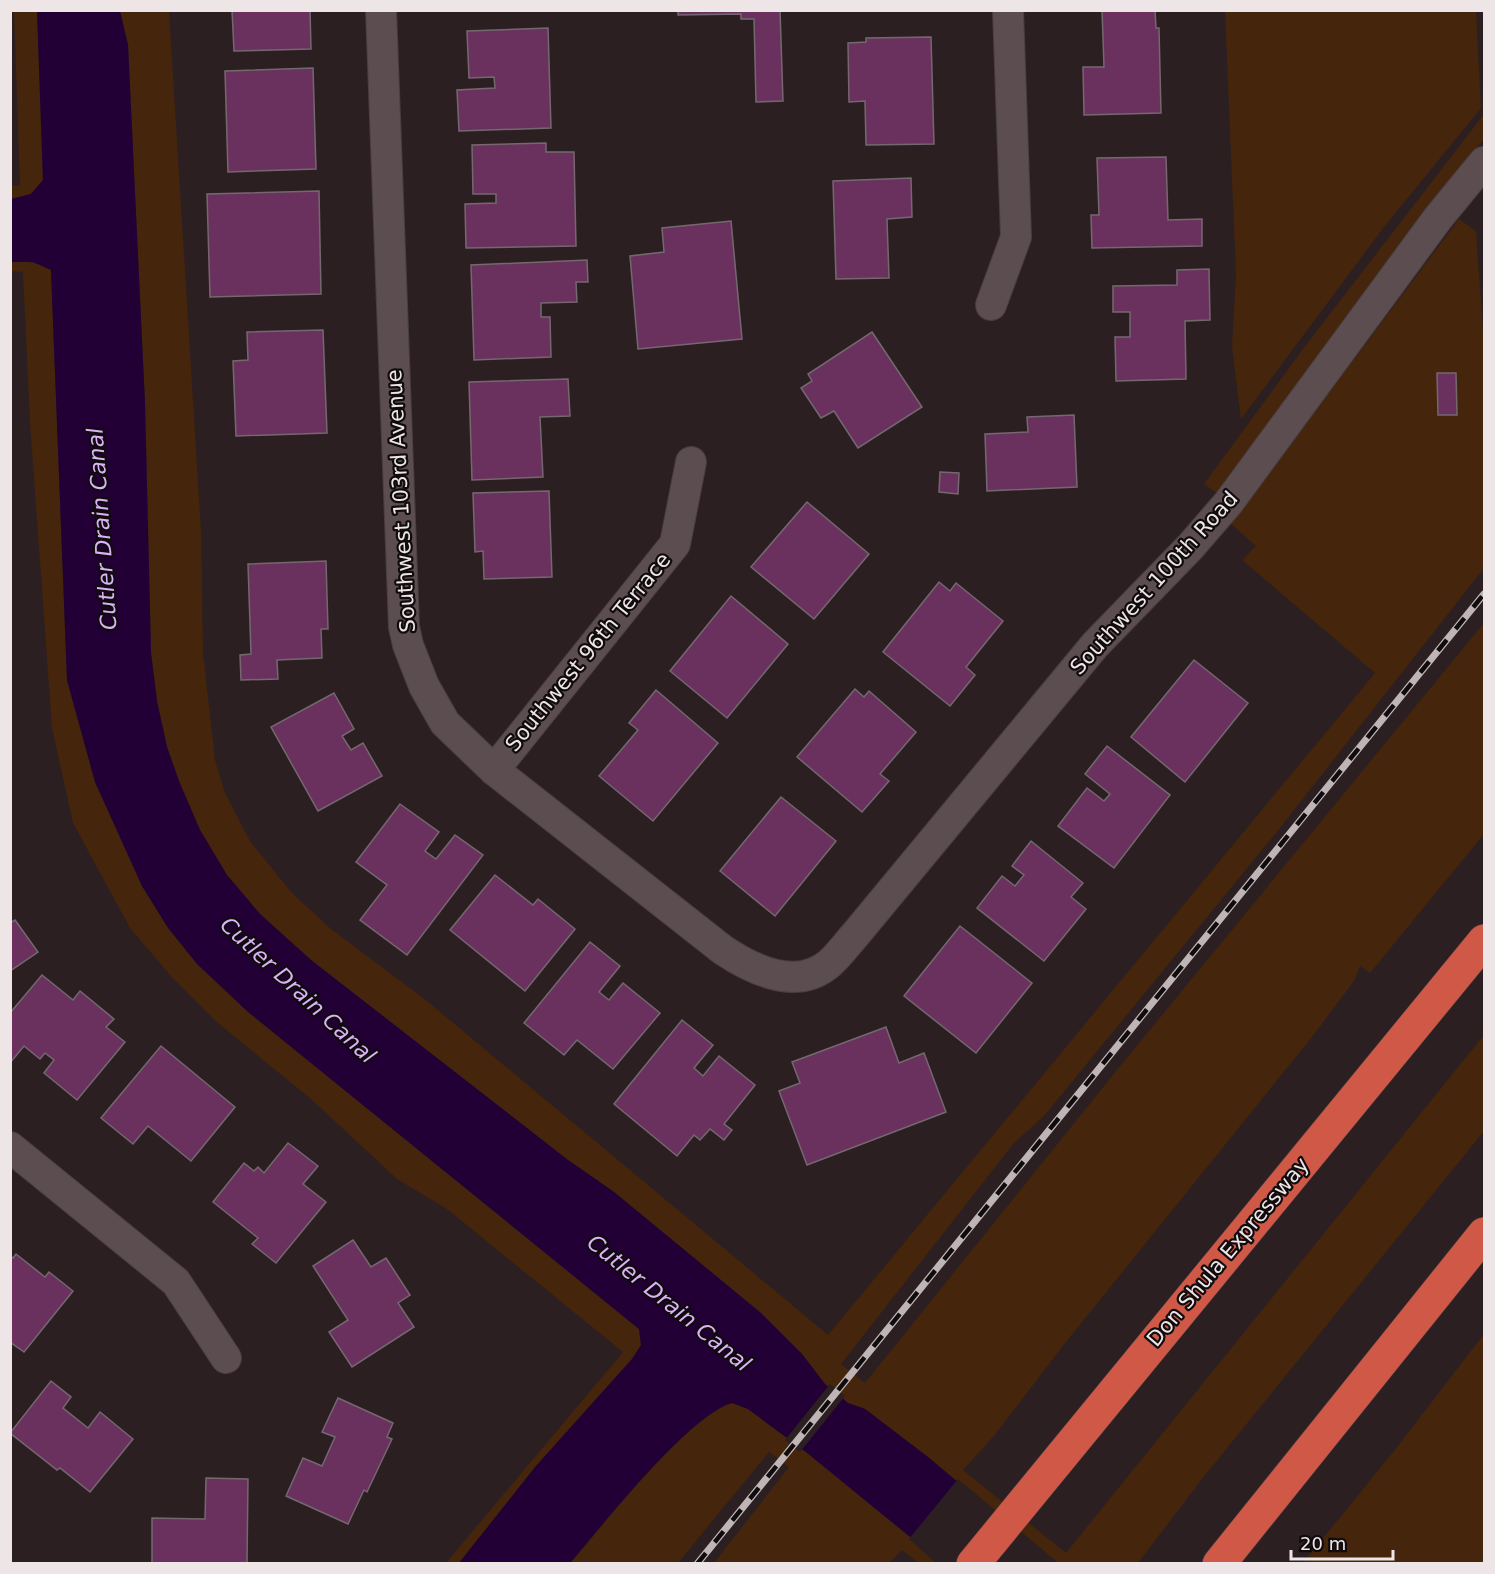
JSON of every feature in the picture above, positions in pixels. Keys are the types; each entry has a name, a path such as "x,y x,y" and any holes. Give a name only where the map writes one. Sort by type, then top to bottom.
{"highway":[{"name":"Don Shula Expressway","path":"973,1563 1485,941"},
{"path":"1219,1563 1485,1234"}],"street":[{"name":"Southwest 103rd Avenue","path":"381,10 404,627 408,645 424,686 445,723 494,770 723,950 763,973 797,976"},
{"path":"991,305 1016,237 1008,10"},
{"name":"Southwest 100th Road","path":"797,976 816,972 830,963 1095,645 1191,546 1229,502 1438,218 1485,162"},
{"name":"Southwest 96th Terrace","path":"494,770 675,544 691,462"},
{"path":"10,1147 176,1282 226,1358"}],"shaded area":[{"path":"14,11 37,11 43,180 31,194 11,199 11,186 20,186"},
{"path":"120,11 169,11 201,531 203,653 215,760 225,793 250,841 293,894 331,929 427,1001 828,1335 1375,673 1242,560 1256,546 1231,524 1459,219 1476,231 1484,345 1484,568 1280,828 1044,1116 1014,1143 841,1364 865,1383 1121,1065 1484,623 1484,834 1370,973 1360,966 1354,981 1312,1037 1062,1347 994,1436 963,1470 1066,1553 1484,1035 1484,1131 1202,1479 1138,1563 1054,1563 928,1457 865,1409 848,1403 825,1384 802,1354 761,1313 614,1192 568,1160 311,960 260,914 227,875 200,830 167,747 157,701 151,653 145,403 128,45","holes":["1456,373 1457,414 1439,415 1437,374"]},
{"path":"1225,11 1476,11 1481,108 1384,227 1241,419 1232,347 1236,274"},
{"path":"1484,114 1484,139 1385,264 1217,493 1204,484 1306,345"},
{"path":"22,261 44,265 51,270 67,680 95,782 142,886 247,1011 639,1329 641,1345 632,1359 536,1466 459,1563 446,1563 623,1352 447,1209 397,1179 311,1099 218,1023 170,975 130,928 73,823 52,728 30,422 23,272 11,271 11,262"},
{"path":"1484,1334 1484,1563 1303,1563 1394,1451"},
{"path":"732,1403 748,1409 806,1452 942,1563 919,1563 902,1550 889,1563 714,1563 789,1467 769,1452 678,1563 570,1564 670,1449 714,1412"}],"water":[{"name":"Cutler Drain Canal","path":"37,11 120,11 128,45 145,403 151,653 157,701 167,747 200,830 227,875 260,914 311,960 568,1160 614,1192 761,1313 802,1354 825,1384 848,1403 865,1409 928,1457 1054,1563 942,1563 806,1452 748,1409 732,1403 714,1412 670,1449 570,1563 459,1563 536,1466 632,1359 641,1345 639,1329 247,1011 197,964 168,928 142,886 95,782 67,680 51,270 33,262 11,262 11,199 31,194 43,180"}],"pier":[{"path":"830,1384 845,1396 800,1452 785,1440"},
{"path":"958,1479 1056,1561 1054,1564 937,1564 909,1539"}],"building":[{"path":"232,10 310,10 311,49 234,51"},
{"path":"678,10 780,10 783,101 756,102 754,19 741,19 741,14 678,15"},
{"path":"1102,10 1155,10 1156,28 1159,28 1161,113 1084,115 1083,67 1104,67"},
{"path":"548,28 551,128 459,131 457,90 495,88 494,77 469,78 467,31"},
{"path":"931,37 934,144 866,145 865,101 849,102 848,43 866,42 866,38"},
{"path":"313,68 316,169 228,172 225,71"},
{"path":"546,143 546,152 574,152 576,246 466,248 465,204 496,203 496,194 473,194 472,145"},
{"path":"1166,157 1168,220 1202,219 1202,246 1092,248 1091,215 1099,215 1097,158"},
{"path":"911,178 912,217 887,219 889,278 836,279 833,181"},
{"path":"319,191 321,294 210,297 207,194"},
{"path":"731,221 742,339 638,349 630,256 664,252 662,228"},
{"path":"587,260 588,282 576,282 577,302 541,303 541,317 550,317 551,357 474,360 471,265"},
{"path":"1209,269 1210,320 1185,321 1186,379 1116,381 1115,337 1130,337 1130,312 1113,312 1113,286 1177,285 1177,270"},
{"path":"323,330 327,433 236,436 233,361 248,360 247,332"},
{"path":"872,332 922,407 858,448 834,411 821,418 801,388 812,381 808,374"},
{"path":"1437,373 1456,373 1457,415 1438,415"},
{"path":"568,379 570,416 540,417 543,477 472,480 469,382"},
{"path":"1074,415 1077,487 987,491 985,434 1028,432 1027,417"},
{"path":"940,472 959,473 958,494 939,492"},
{"path":"549,491 552,577 484,579 483,551 475,552 473,493"},
{"path":"807,502 869,554 814,619 751,567"},
{"path":"326,561 328,629 321,629 322,658 277,660 278,679 241,680 240,655 251,654 248,564"},
{"path":"939,582 950,591 956,583 1003,621 966,667 975,675 950,706 883,652"},
{"path":"731,596 788,644 727,718 670,671"},
{"path":"1194,660 1248,703 1185,782 1131,737"},
{"path":"855,689 864,697 869,691 916,732 880,774 889,781 862,812 797,757"},
{"path":"656,690 718,743 653,821 599,776 638,730 629,723"},
{"path":"334,693 354,729 342,736 351,750 363,743 382,776 318,811 271,727"},
{"path":"1107,746 1170,795 1114,868 1058,826 1087,788 1104,801 1110,794 1085,774"},
{"path":"781,797 836,841 775,916 720,871"},
{"path":"400,804 439,832 425,851 436,859 455,835 483,855 407,955 360,920 387,885 356,862"},
{"path":"1031,841 1083,883 1071,897 1086,909 1044,961 977,908 1002,876 1015,886 1024,875 1012,866"},
{"path":"495,875 533,905 538,899 575,929 525,991 450,930"},
{"path":"15,920 38,952 10,971 10,923"},
{"path":"960,926 1032,983 976,1053 904,996"},
{"path":"590,942 620,966 599,992 609,1000 623,983 660,1013 613,1069 577,1040 564,1055 524,1023"},
{"path":"42,975 73,1000 80,991 114,1019 106,1027 125,1042 77,1100 44,1073 54,1060 45,1053 40,1059 24,1046 10,1063 10,1013"},
{"path":"682,1020 713,1045 694,1068 703,1076 719,1056 755,1085 724,1124 732,1130 724,1140 710,1129 700,1140 694,1135 677,1156 614,1104"},
{"path":"886,1027 899,1063 924,1053 946,1112 807,1165 779,1091 800,1083 792,1062"},
{"path":"161,1046 235,1107 191,1161 148,1126 133,1144 101,1118"},
{"path":"288,1143 318,1166 303,1184 326,1202 276,1263 252,1244 258,1238 213,1202 244,1163 254,1171 258,1167 264,1173"},
{"path":"353,1240 371,1267 386,1258 410,1295 398,1303 414,1327 352,1367 329,1332 348,1320 313,1266"},
{"path":"16,1254 45,1277 49,1272 73,1291 24,1352 10,1342 10,1256 13,1258"},
{"path":"51,1381 71,1397 63,1408 88,1428 100,1412 133,1439 90,1492 60,1468 57,1470 10,1433"},
{"path":"338,1398 393,1423 387,1437 392,1439 367,1492 364,1490 348,1524 286,1496 303,1458 322,1466 335,1437 322,1432"},
{"path":"206,1478 248,1479 247,1564 152,1564 152,1518 205,1519"}],"railway":[{"path":"697,1564 1484,594"}]}
